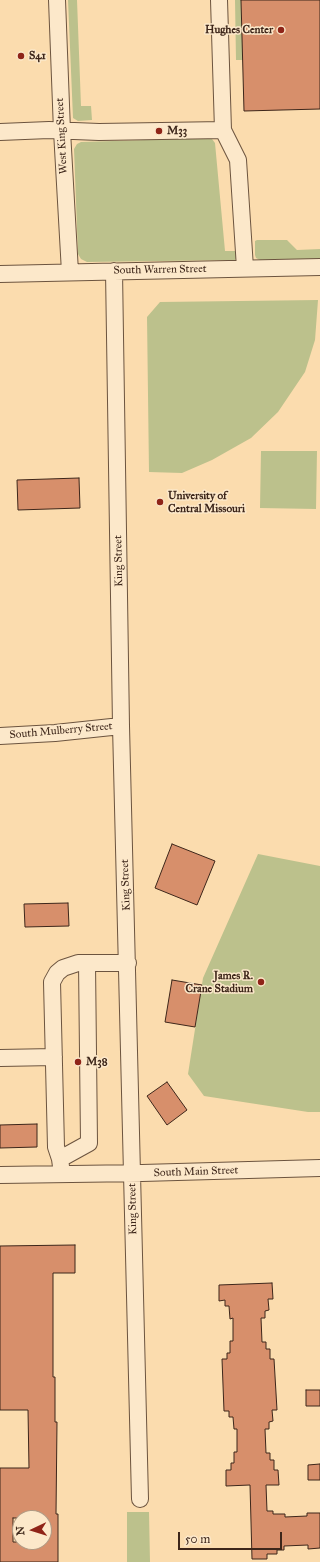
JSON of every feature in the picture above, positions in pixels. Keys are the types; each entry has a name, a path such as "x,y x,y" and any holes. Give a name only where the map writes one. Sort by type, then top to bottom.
{"street":[{"name":"West King Street","path":"58,0 62,131 70,272"},
{"path":"220,0 223,130 238,160 245,268"},
{"path":"0,132 49,130 223,130"},
{"name":"South Warren Street","path":"0,274 320,266"},
{"name":"King Street","path":"114,271 121,726 140,1499"},
{"name":"South Mulberry Street","path":"0,736 55,733 121,726"},
{"path":"87,963 89,1143 61,1167 56,1147 52,982 57,973 63,968 78,963 87,963 128,963"},
{"path":"0,1058 54,1057"},
{"name":"South Main Street","path":"0,1175 61,1167 132,1173 320,1168"}],"green space":[{"path":"68,0 77,0 81,106 91,106 92,120 78,121 73,118"},
{"path":"235,0 241,0 243,60 236,60"},
{"path":"209,138 215,143 225,251 239,251 239,256 235,260 87,262 81,259 78,254 74,149 77,144 81,142"},
{"path":"287,240 297,250 320,249 320,259 260,260 256,258 255,255 255,241"},
{"path":"318,300 315,340 305,372 278,412 251,438 212,460 182,473 149,472 147,317 160,302"},
{"path":"261,451 317,451 316,509 260,508"},
{"name":"James R. Crane Stadium","path":"258,854 320,866 320,1112 308,1112 204,1096 188,1074 203,978"},
{"path":"127,1512 149,1512 150,1562 127,1562"}],"building":[{"name":"Hughes Center","path":"241,0 320,0 320,109 244,111"},
{"path":"79,478 80,508 18,510 17,480"},
{"path":"172,844 215,861 197,905 155,888"},
{"path":"68,903 69,926 25,927 24,904"},
{"path":"172,980 202,985 195,1027 165,1022"},
{"path":"167,1082 187,1110 167,1125 147,1096"},
{"path":"37,1124 37,1147 0,1148 0,1125"},
{"path":"75,1245 75,1273 53,1273 53,1377 55,1377 55,1422 57,1422 56,1514 58,1514 58,1562 0,1562 0,1468 29,1468 28,1410 0,1410 0,1246"},
{"path":"272,1283 273,1299 268,1299 269,1310 265,1311 265,1318 261,1318 262,1342 266,1342 266,1349 270,1349 270,1359 274,1359 277,1410 272,1410 273,1421 269,1422 269,1429 265,1429 266,1453 270,1453 270,1460 274,1460 274,1470 278,1470 279,1485 266,1485 267,1511 273,1511 273,1514 285,1514 285,1517 307,1516 307,1513 320,1513 320,1548 308,1549 308,1545 284,1546 284,1550 277,1550 277,1554 267,1554 267,1559 252,1559 250,1485 226,1486 226,1470 231,1470 231,1463 234,1463 234,1452 237,1452 237,1429 234,1429 233,1417 229,1417 229,1411 224,1411 222,1359 227,1359 227,1353 230,1353 230,1341 233,1341 233,1318 230,1319 229,1306 225,1306 225,1300 219,1301 219,1285"},
{"path":"306,1390 320,1390 320,1406 306,1406"},
{"path":"320,1464 320,1480 308,1480 308,1465"}],"place":[{"name":"Hughes Center","path":"281,30"},
{"name":"S41","path":"21,56"},
{"name":"M33","path":"159,131"},
{"name":"University of Central Missouri","path":"160,502"},
{"name":"James R. Crane Stadium","path":"261,982"},
{"name":"M38","path":"78,1062"}]}
